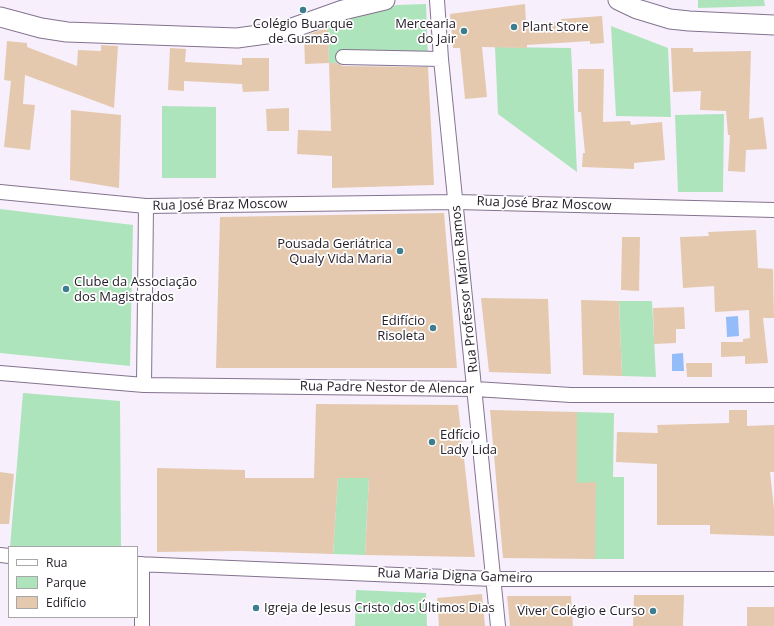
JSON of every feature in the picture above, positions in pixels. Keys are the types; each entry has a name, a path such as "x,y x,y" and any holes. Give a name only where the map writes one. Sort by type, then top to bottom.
{"main road":[{"path":"0,17 41,28 67,32 237,38 281,32 343,10 385,0"},
{"path":"618,0 637,9 670,19 774,25"}],"street":[{"name":"Rua Professor Mário Ramos","path":"437,0 441,59 498,626"},
{"path":"343,56 441,59"},
{"name":"Rua José Braz Moscow","path":"0,192 146,206 456,202 774,210"},
{"path":"144,385 146,206"},
{"name":"Rua Padre Nestor de Alencar","path":"0,373 144,385 475,389 571,395 774,395"},
{"path":"139,564 142,626"},
{"name":"Rua Maria Digna Gameiro","path":"139,564 493,579 774,580"}],"green space":[{"path":"698,0 764,0 765,6 698,8"},
{"path":"426,4 428,60 329,63 328,24 348,16 397,5"},
{"path":"611,26 668,48 671,117 616,116"},
{"path":"495,47 571,48 577,172 498,114"},
{"path":"162,106 216,107 216,178 162,178"},
{"path":"724,114 723,192 678,192 675,115"},
{"name":"Clube da Associação dos Magistrados","path":"0,209 133,225 130,366 0,353"},
{"path":"619,301 652,301 656,377 622,376"},
{"path":"23,393 120,401 121,546 10,546"},
{"path":"577,412 614,413 613,477 624,477 624,559 595,559 577,483"},
{"path":"338,477 369,478 365,555 333,554"},
{"path":"356,590 426,593 427,626 355,626"}],"water":[{"path":"738,316 739,336 727,337 726,317"},
{"path":"683,353 684,371 672,371 672,354"}],"building":[{"path":"525,4 526,24 561,22 561,19 602,16 604,43 590,44 590,41 527,45 527,48 482,47 487,97 465,99 460,48 453,48 450,14"},
{"path":"328,27 329,63 305,64 304,36"},
{"path":"7,41 27,43 27,47 77,66 78,50 101,51 101,45 118,46 114,108 25,75 23,104 35,105 30,150 4,147 11,81 4,80"},
{"path":"170,48 186,49 185,62 242,65 242,58 269,58 269,91 243,92 242,84 184,81 184,91 168,90"},
{"path":"671,48 693,48 693,52 751,51 749,119 763,117 767,149 746,150 745,172 728,171 730,135 728,135 726,111 700,110 701,91 673,92"},
{"path":"329,63 337,63 343,66 428,67 434,185 332,188 332,156 297,154 298,130 331,131"},
{"path":"578,69 604,69 603,122 630,121 631,125 662,122 665,160 634,163 634,169 582,167 583,153 585,153 581,112 578,112"},
{"path":"289,108 289,131 267,131 266,109"},
{"path":"71,110 121,115 119,188 70,180"},
{"path":"444,213 457,368 216,368 220,217"},
{"path":"756,230 758,268 773,269 774,318 763,318 768,363 745,364 745,356 721,357 721,342 743,342 743,339 750,338 749,310 715,312 714,286 683,288 680,237 709,236 708,232"},
{"path":"622,237 640,237 639,291 621,290"},
{"path":"481,298 548,299 551,374 489,372"},
{"path":"581,300 619,301 622,376 583,375"},
{"path":"684,307 685,329 676,329 676,343 654,344 653,308"},
{"path":"686,363 712,363 712,377 687,377"},
{"path":"316,404 458,405 475,557 365,555 369,478 338,478 333,554 240,551 157,552 157,468 245,470 245,478 314,478"},
{"path":"490,410 577,412 577,483 596,482 595,559 503,558"},
{"path":"729,410 747,410 747,426 774,425 774,472 770,472 774,509 774,536 710,534 710,525 657,525 657,464 616,462 617,432 658,433 657,425 729,423"},
{"path":"0,472 14,474 9,524 0,524"},
{"path":"482,594 485,626 439,626 437,598"},
{"path":"634,595 684,595 683,626 633,626"},
{"path":"507,596 571,596 573,626 510,626"},
{"path":"747,607 774,607 774,626 747,626"}],"place":[{"name":"Colégio Buarque de Gusmão","path":"303,10"},
{"name":"Plant Store","path":"514,27"},
{"name":"Mercearia do Jair","path":"464,31"},
{"name":"Pousada Geriátrica Qualy Vida Maria","path":"400,251"},
{"name":"Clube da Associação dos Magistrados","path":"66,289"},
{"name":"Edifício Risoleta","path":"433,328"},
{"name":"Edfício Lady Lida","path":"432,442"},
{"name":"Igreja de Jesus Cristo dos Últimos Dias","path":"256,608"},
{"name":"Viver Colégio e Curso","path":"653,611"}]}
